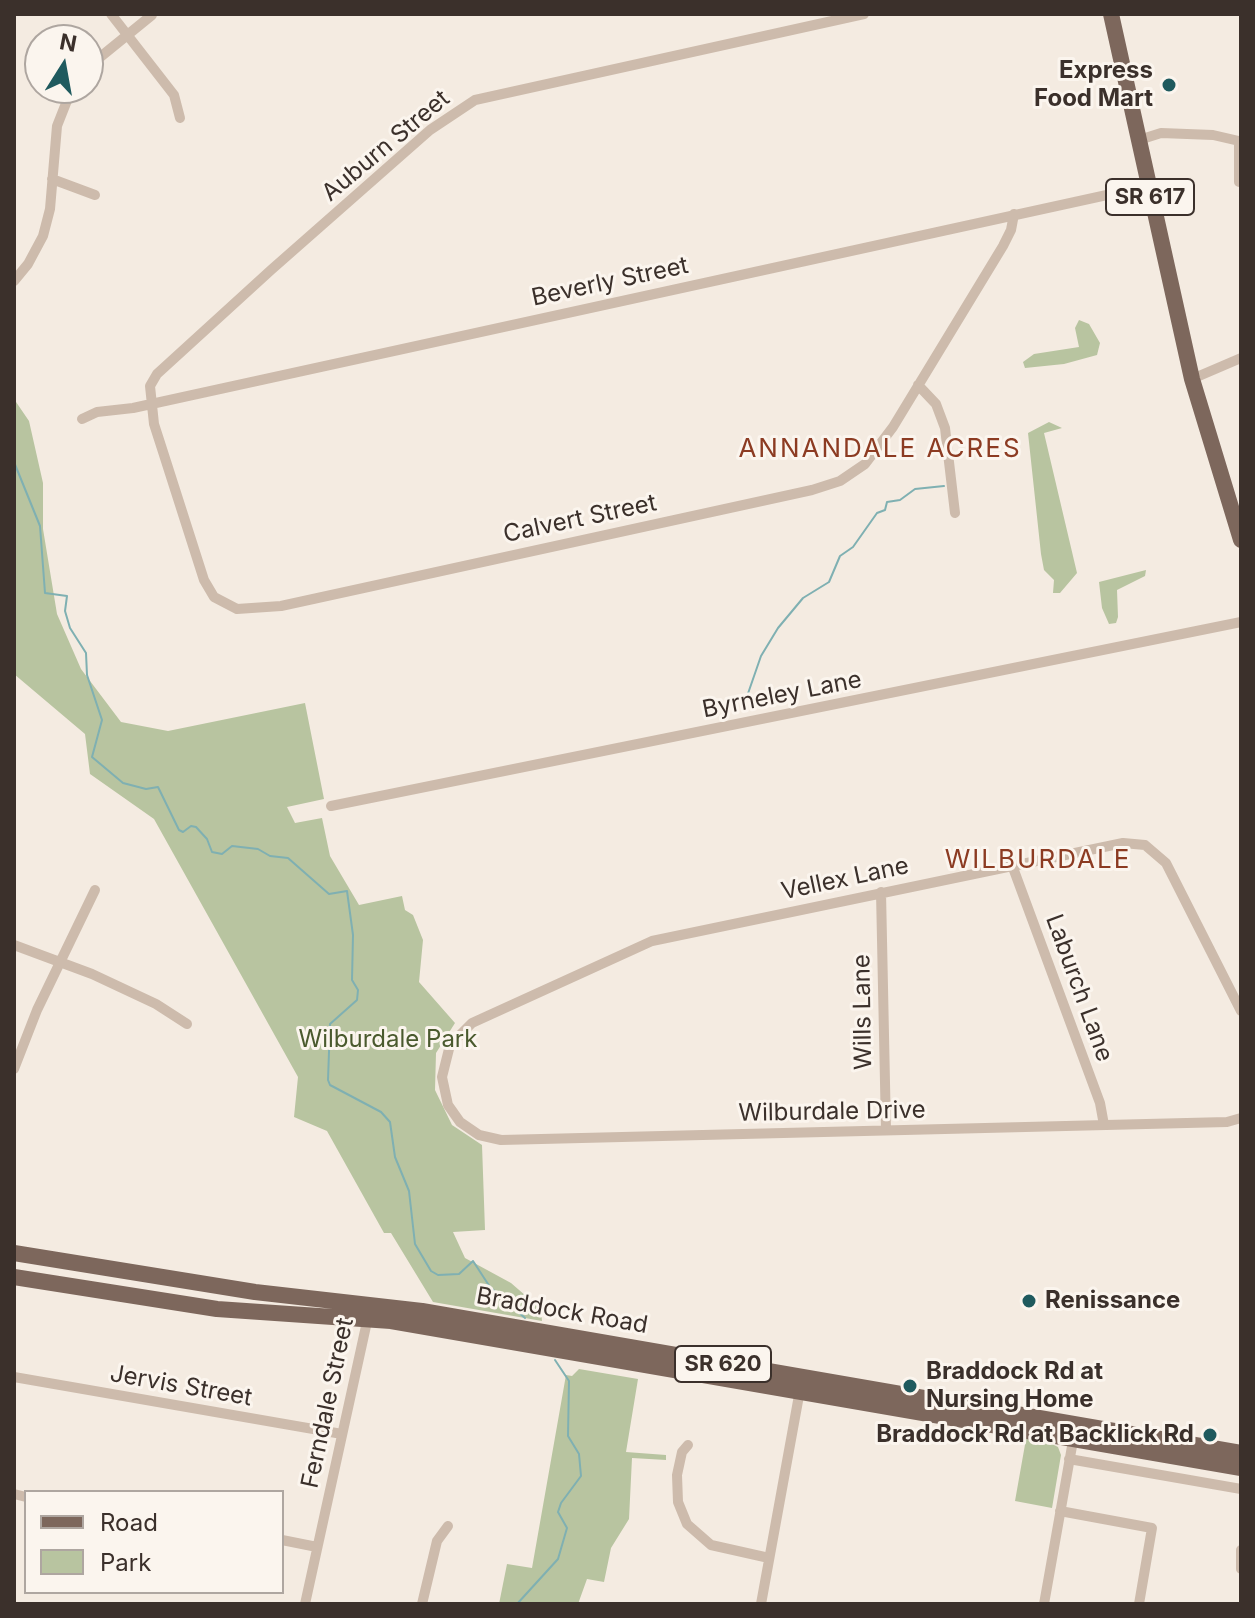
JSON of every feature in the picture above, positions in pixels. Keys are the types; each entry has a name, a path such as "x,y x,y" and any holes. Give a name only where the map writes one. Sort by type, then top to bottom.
{"main road":[{"name":"SR 617","path":"1111,14 1192,379 1241,540"},
{"name":"Braddock Road","path":"14,1253 1074,1432 1241,1468"},
{"name":"Braddock Road","path":"14,1277 217,1309 369,1311"},
{"name":"Braddock Road","path":"1074,1432 1241,1453"}],"street":[{"path":"111,14 174,95 180,118"},
{"name":"Auburn Street","path":"150,403 150,386 157,374 430,130 466,104 489,96 864,14"},
{"path":"104,54 152,15"},
{"path":"14,281 28,264 43,236 57,126 66,104"},
{"path":"1139,140 1161,133 1213,135 1239,141 1239,182"},
{"path":"52,179 95,195"},
{"name":"Beverly Street","path":"82,419 97,412 1148,186"},
{"name":"Calvert Street","path":"150,403 204,580 221,603 247,610 281,606 827,486 853,473 876,452 918,385 1003,246 1014,214"},
{"path":"1192,379 1241,358"},
{"path":"918,385 936,404 945,428 955,513"},
{"name":"Byrneley Lane","path":"331,806 1241,622"},
{"name":"Vellex Lane","path":"444,1095 443,1066 457,1036 472,1023 643,944 676,933 1123,843 1153,850 1171,871 1238,998"},
{"name":"Laburch Lane","path":"1012,865 1100,1103 1104,1125"},
{"path":"14,1069 59,962 95,890"},
{"name":"Wills Lane","path":"881,892 886,1130"},
{"path":"14,945 156,1004 187,1024"},
{"path":"1238,998 1241,1011"},
{"name":"Wilburdale Drive","path":"444,1095 453,1114 470,1129 501,1140 1227,1122 1241,1118"},
{"name":"Ferndale Street","path":"305,1604 369,1311"},
{"name":"Jervis Street","path":"14,1377 342,1434"},
{"path":"761,1604 798,1384"},
{"path":"1044,1604 1074,1432"},
{"path":"688,1445 679,1462 677,1483 678,1502 687,1524 711,1545 769,1558"},
{"path":"1069,1459 1241,1489"},
{"path":"1060,1511 1152,1528 1139,1604"},
{"path":"422,1604 437,1541 448,1526"},
{"path":"284,1540 317,1547"},
{"path":"1241,1550 1241,1569"}],"green space":[{"path":"1079,320 1089,324 1100,343 1097,355 1064,364 1025,368 1023,362 1034,354 1079,347 1075,328"},
{"name":"Wilburdale Park","path":"14,399 29,421 43,483 43,529 57,614 81,669 121,722 168,731 305,703 324,799 287,807 295,823 322,818 330,856 359,905 402,896 405,910 413,915 423,940 419,982 455,1023 436,1053 435,1090 452,1125 482,1145 485,1230 453,1232 465,1258 511,1283 541,1309 542,1321 433,1302 391,1233 384,1233 327,1131 294,1117 298,1077 154,819 90,774 85,734 14,674"},
{"path":"1049,422 1062,428 1044,433 1077,573 1060,593 1053,593 1054,580 1044,570 1028,433"},
{"path":"1146,570 1145,576 1117,590 1118,617 1116,623 1109,624 1102,608 1099,582"},
{"path":"579,1369 638,1379 626,1452 666,1455 666,1460 632,1458 629,1519 611,1548 604,1582 587,1579 578,1604 499,1604 507,1564 532,1568 566,1375 572,1376"},
{"path":"1026,1439 1058,1447 1061,1455 1052,1508 1015,1501"}],"waterway":[{"path":"14,462 40,526 45,593 67,596 65,611 70,628 86,653 87,675 102,720 92,757 123,783 146,789 158,787 179,830 183,832 191,826 196,827 207,839 212,852 222,854 232,846 258,849 270,856 288,858 329,894 347,891 353,935 352,980 358,990 357,1000 330,1024 330,1085 381,1112 390,1122 395,1157 409,1191 415,1244 431,1271 438,1275 459,1274 473,1261 490,1287 525,1318"},
{"path":"744,705 761,656 778,628 803,598 829,582 840,556 853,547 877,513 885,510 887,502 900,500 915,489 944,486"},
{"path":"517,1604 558,1559 567,1528 558,1512 581,1476 579,1454 568,1436 569,1381 555,1360"}],"place":[{"name":"Express Food Mart","path":"1169,85"},
{"name":"Renissance","path":"1029,1301"},
{"name":"Braddock Rd at Nursing Home","path":"910,1386"},
{"name":"Braddock Rd at Backlick Rd","path":"1210,1435"}],"district":[{"name":"ANNANDALE ACRES","path":"880,449"},
{"name":"WILBURDALE","path":"1038,860"}]}
